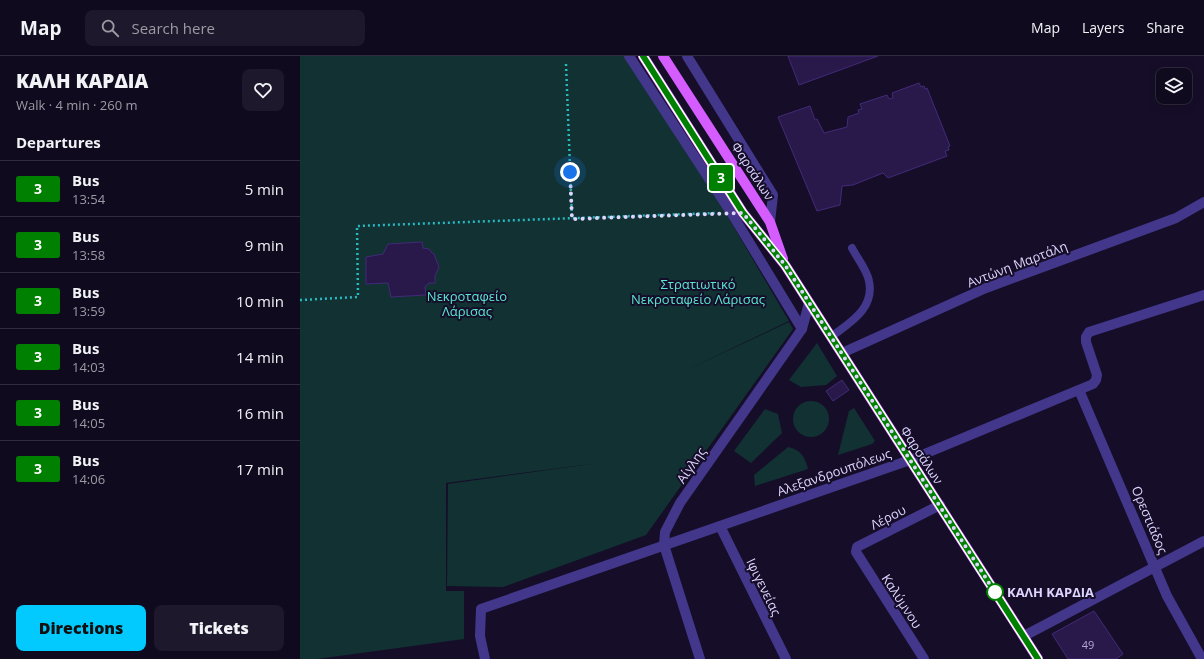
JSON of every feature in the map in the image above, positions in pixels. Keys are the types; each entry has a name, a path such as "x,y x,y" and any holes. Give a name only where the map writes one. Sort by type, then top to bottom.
{"main road":[{"path":"643,56 754,228 785,265"},
{"name":"Φαρσάλων","path":"663,56 770,222"},
{"path":"770,222 785,265"},
{"name":"Φαρσάλων","path":"785,265 1038,659"}],"street":[{"path":"629,56 732,214 802,329"},
{"name":"Φαρσάλων","path":"687,56 773,195 770,222"},
{"name":"Αντώνη Μαρτάλη","path":"842,353 986,288 1176,218 1204,202"},
{"name":"Αλεξανδρουπόλεως","path":"485,659 480,636 481,609 910,460 1093,384 1098,374 1086,342 1086,337 1089,332 1204,295"},
{"name":"Αίγλης","path":"700,659 664,545 665,532 680,503 802,329 809,303"},
{"name":"Ορεστιάδος","path":"1079,390 1167,596 1202,659"},
{"name":"Λέρου","path":"858,557 856,552 857,547 940,506"},
{"name":"Ιφιγενείας","path":"720,526 786,659"},
{"path":"1024,636 1204,541"},
{"name":"Καλύμνου","path":"858,557 924,659"}],"lane":[{"path":"831,337 860,315 868,300 869,281 852,248"}],"path":[{"path":"566,64 572,219"},
{"path":"300,300 358,297 357,226 725,212 732,214"}],"green space":[{"name":"Νεκροταφείο Λάρισας","path":"300,56 625,56 725,212 789,321 678,374 789,322 793,329 646,535 503,587 447,586 448,484 598,463 446,483 446,591 464,591 464,639 317,659 300,659"},
{"path":"817,343 837,376 826,385 801,387 789,380"},
{"path":"811,401 821,404 826,409 829,419 826,429 821,434 811,437 801,434 796,429 793,419 796,409 801,404"},
{"path":"854,408 875,441 872,444 838,455 849,411"},
{"path":"765,409 778,414 782,433 751,463 734,451"},
{"path":"788,447 796,450 802,455 808,469 755,486 754,475"}],"building":[{"path":"788,56 878,56 799,85"},
{"path":"919,83 921,87 924,86 925,89 927,88 950,146 948,147 949,150 945,151 947,156 888,178 883,173 853,185 842,186 840,205 817,211 778,117 810,106 815,120 817,119 824,133 847,127 848,117 859,113 858,110 862,109 860,104 887,95 889,99 893,98 892,93"},
{"path":"422,242 423,248 429,249 434,254 439,267 435,276 435,283 429,283 425,287 426,295 391,297 388,283 366,284 366,257 383,254 388,244"},
{"path":"842,380 849,390 833,401 826,391"},
{"path":"1094,611 1123,654 1116,659 1068,659 1052,634"}],"bus line":[{"name":"3","path":"643,56 743,213 785,265 1038,659"}],"place":[{"name":"ΚΑΛΗ ΚΑΡΔΙΑ","path":"995,592"}],"route":[{"path":"570,172 572,219 725,212 732,214 743,213 785,265 998,597 995,592"}],"park label":[{"name":"Στρατιωτικό Νεκροταφείο Λάρισας","path":"698,292"}]}
